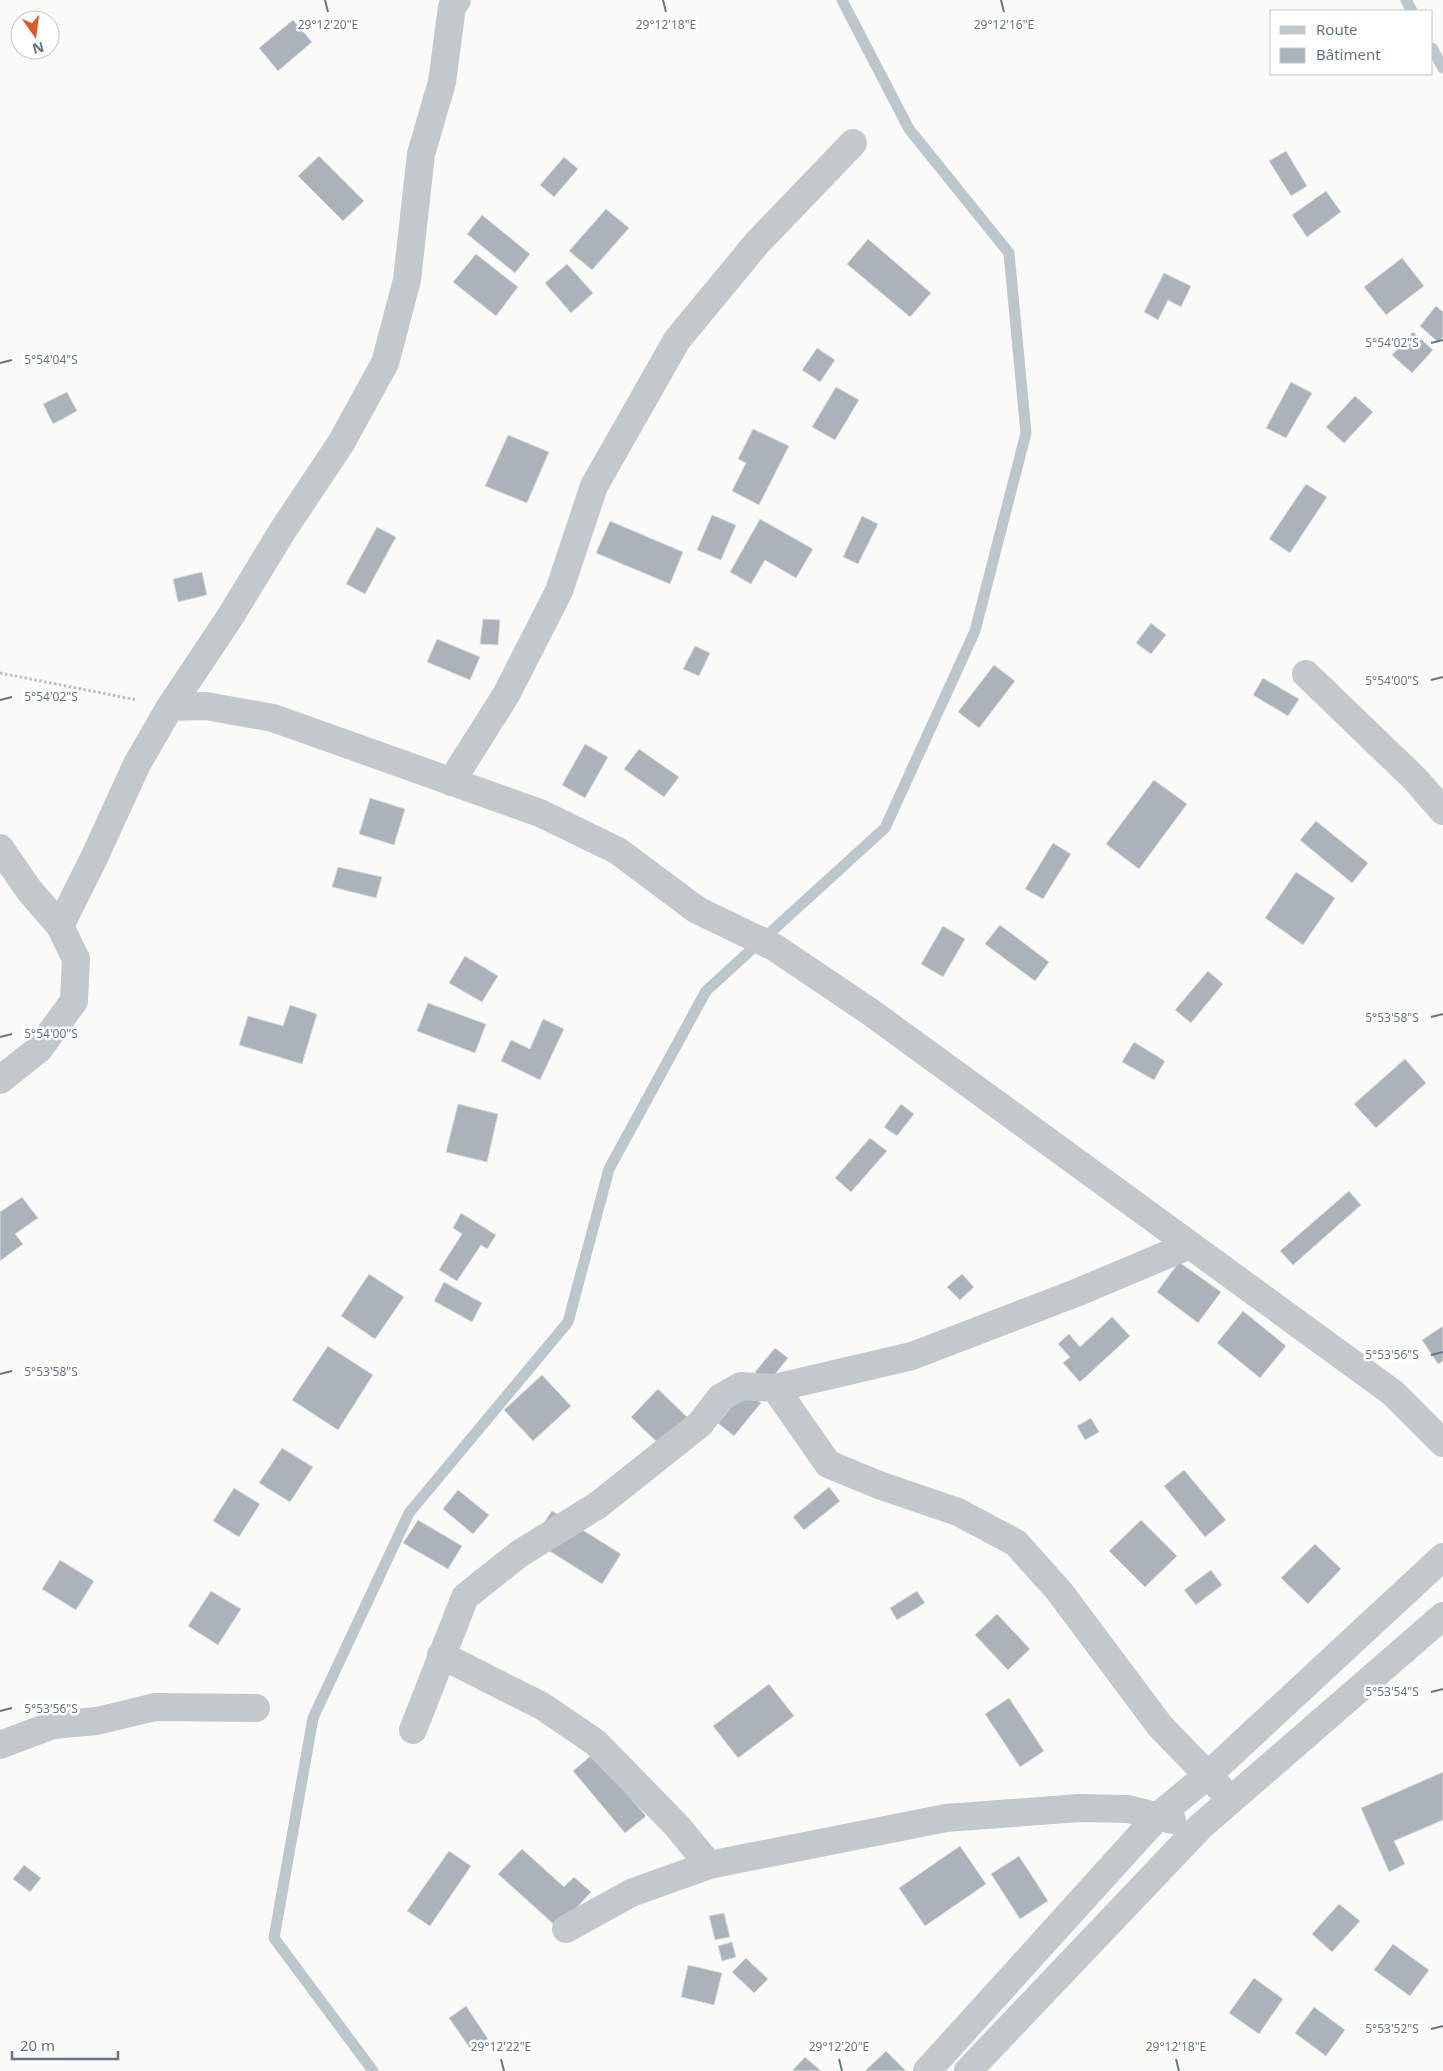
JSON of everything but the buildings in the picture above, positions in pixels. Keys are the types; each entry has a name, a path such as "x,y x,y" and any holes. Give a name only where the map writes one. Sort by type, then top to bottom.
{"street":[{"path":"60,926 94,858 136,764 283,530 341,443 385,363 406,280 421,154 442,82 452,7 457,0"},
{"path":"451,782 510,686 559,591 594,486 677,340 756,243 853,143"},
{"path":"1306,674 1415,779 1443,811"},
{"path":"170,708 206,706 273,718 540,813 618,851 697,910 774,947 877,1016 1392,1393 1443,1443"},
{"path":"0,848 29,890 60,926 76,959 74,1001 39,1048 0,1080"},
{"path":"413,1730 465,1597 519,1554 598,1505 700,1424 720,1398 741,1386 775,1388 912,1356 1076,1293 1190,1245"},
{"path":"775,1388 828,1464 879,1486 958,1512 1016,1543 1058,1591 1160,1726 1232,1799"},
{"path":"927,2071 1158,1816 1208,1775 1443,1556"},
{"path":"968,2071 1200,1826 1438,1628"},
{"path":"441,1655 542,1706 595,1742 677,1826 709,1865"},
{"path":"0,1745 53,1725 97,1721 155,1707 256,1708"},
{"path":"566,1930 631,1893 709,1865 946,1818 1079,1808 1128,1809 1200,1826"}],"path":[{"path":"0,673 105,693 170,708"}],"waterway":[{"path":"373,2071 274,1938 313,1718 409,1513 568,1322 609,1169 706,991 885,828 975,631 1026,433 1009,253 909,129 842,0"},
{"path":"1406,0 1411,10"},
{"path":"1433,50 1443,68"}]}
